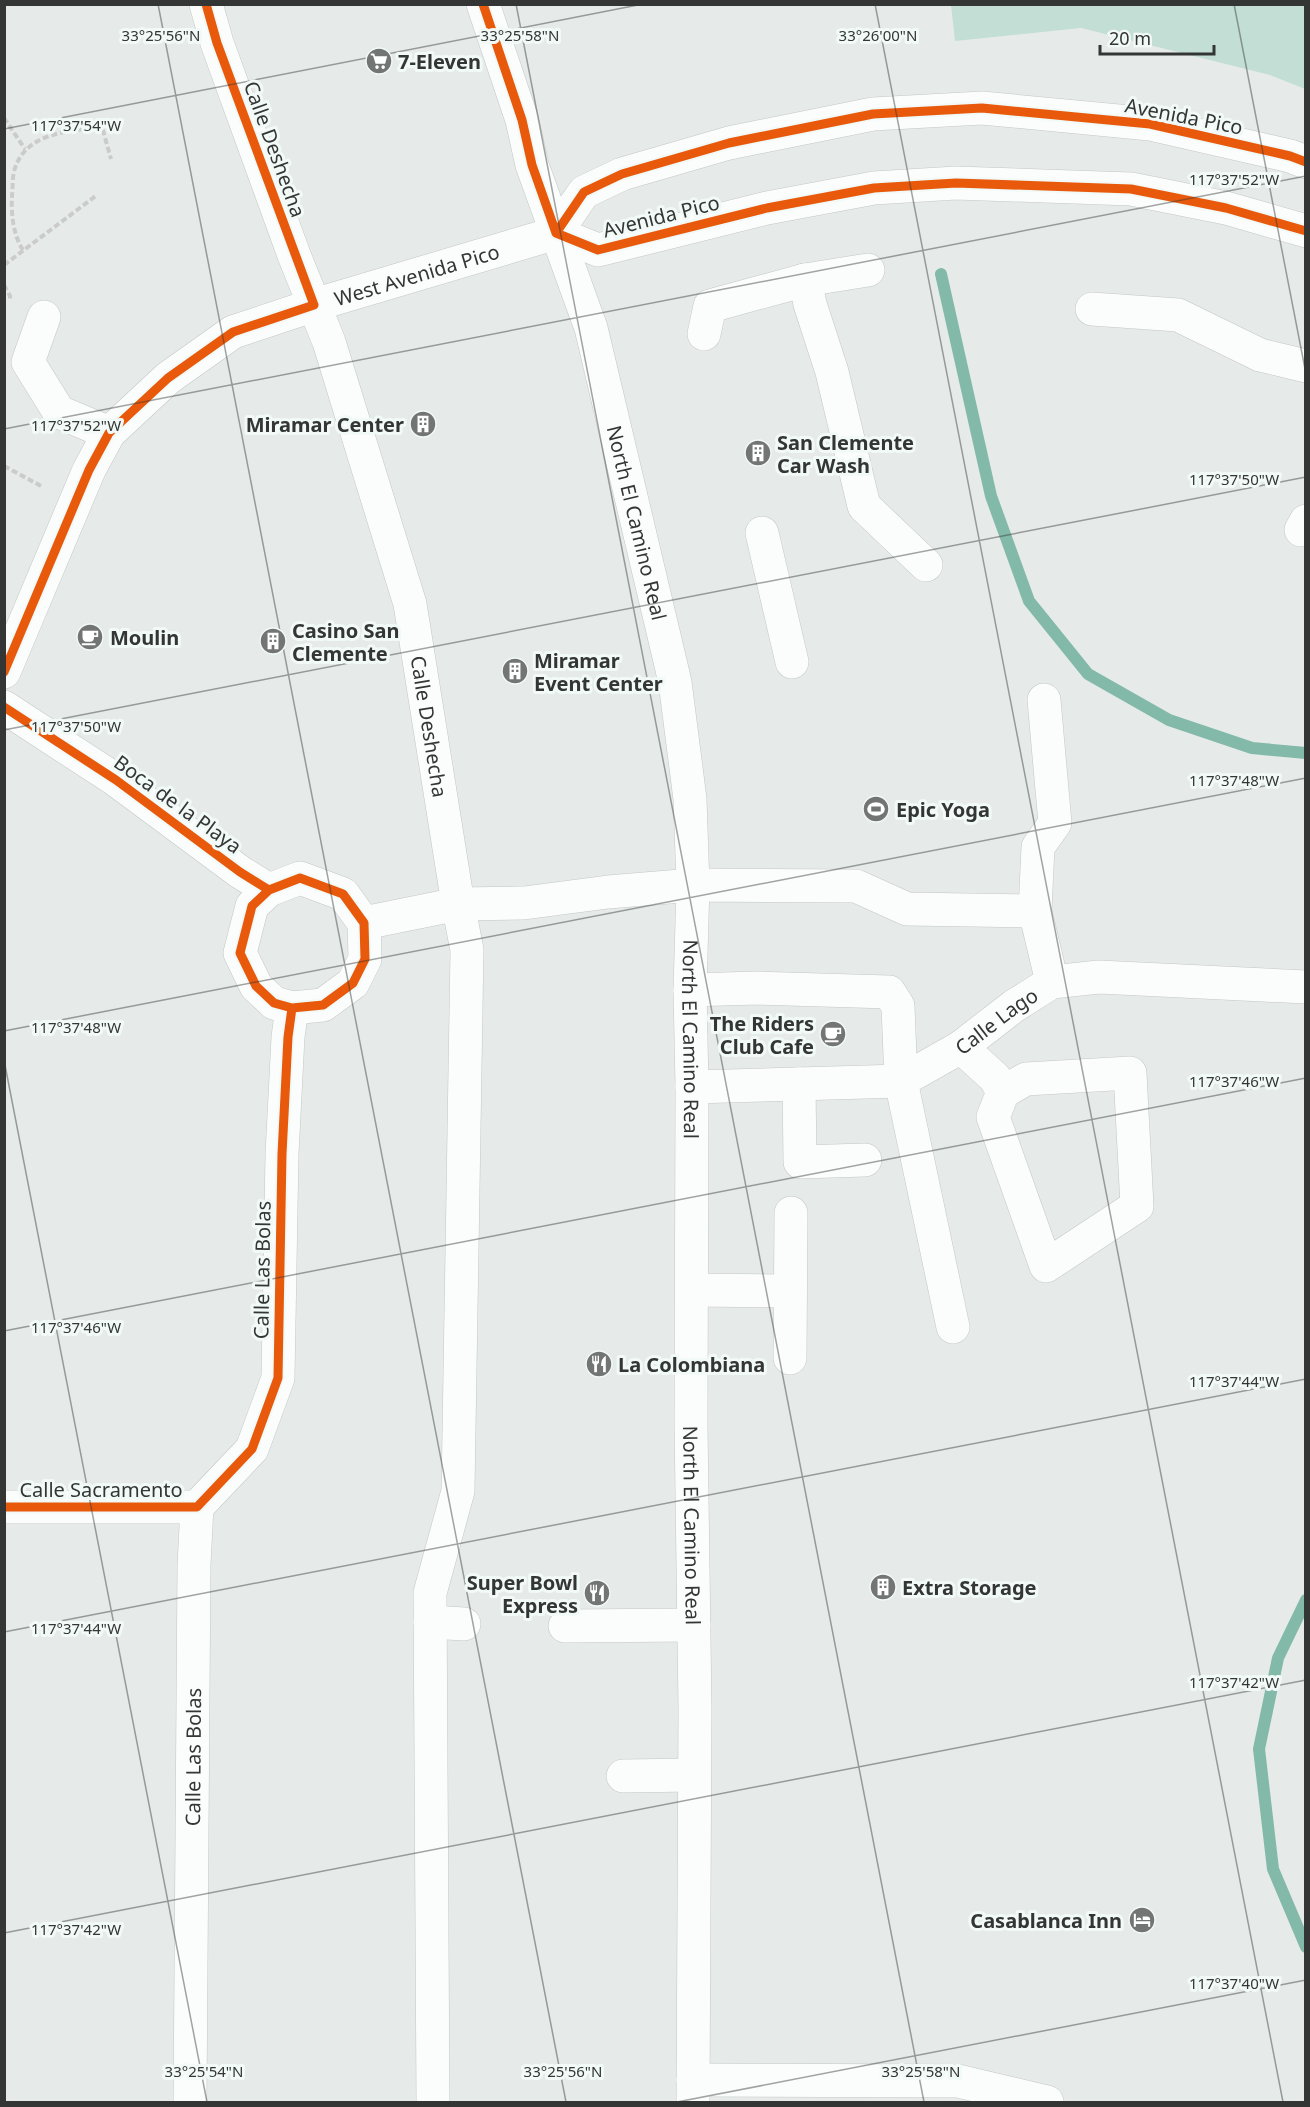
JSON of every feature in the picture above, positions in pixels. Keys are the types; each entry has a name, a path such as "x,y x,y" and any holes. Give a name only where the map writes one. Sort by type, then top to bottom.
{"street":[{"name":"Calle Deshecha","path":"206,4 217,43 332,352 410,604 468,955 458,1491 430,1593 430,1622 444,1724 433,2103"},
{"name":"North El Camino Real","path":"483,4 522,120 532,165 591,328 675,682 690,799 693,885 690,990 694,1775 693,2091"},
{"name":"Avenida Pico","path":"1305,162 1290,156 1150,124 982,108 873,114 729,143 622,174 584,192 556,233 598,250 777,206 874,188 956,183 1131,189 1226,208 1305,231"},
{"name":"West Avenida Pico","path":"4,672 89,470 109,433 168,378 233,332 314,305 556,233"},
{"path":"704,334 710,306 805,280 868,270"},
{"path":"805,280 810,304 832,372 864,506 926,565"},
{"path":"1092,309 1178,315 1260,355 1305,366"},
{"path":"44,317 28,362 59,412 109,433"},
{"path":"762,533 792,662"},
{"path":"1044,700 1055,823 1038,846 1035,911 1052,982"},
{"name":"Boca de la Playa","path":"4,707 116,780 240,872 269,890"},
{"path":"300,879 343,894 364,923 365,959 353,983 322,1005 292,1008 274,1003 256,986 240,953 252,906 269,890 300,879"},
{"path":"364,923 458,904 524,903 608,892 693,885 856,886 907,909 1035,911"},
{"name":"Calle Lago","path":"692,1087 901,1081 961,1047 1014,1006 1052,982 1099,977 1305,987"},
{"path":"690,990 758,988 889,992 898,1006 901,1081 953,1327"},
{"name":"Calle Las Bolas","path":"190,2103 194,1565 197,1507 252,1449 278,1378 282,1154 288,1037 292,1008"},
{"path":"961,1047 995,1078 1003,1092"},
{"path":"1130,1073 1137,1206 1046,1266 993,1117 1003,1092 1026,1079 1130,1073"},
{"path":"799,1084 800,1162 865,1160"},
{"path":"790,1358 791,1213"},
{"path":"692,1290 790,1291"},
{"name":"Calle Sacramento","path":"4,1507 197,1507"},
{"path":"430,1622 464,1624"},
{"path":"565,1626 693,1625"},
{"path":"623,1776 694,1775"},
{"path":"693,2091 958,2092 1047,2103"}],"path":[{"path":"4,118 25,149"},
{"path":"23,250 18,243 11,210 15,169 25,149 54,134 102,127 111,159"},
{"path":"4,265 97,195"},
{"path":"4,466 74,506"}],"green space":[{"path":"951,5 1305,5 1305,89 1270,75 1081,28 955,41"}],"waterway":[{"path":"941,274 991,496 1029,601 1088,674 1169,720 1252,748 1306,753"},
{"path":"1306,1600 1278,1658 1259,1749 1273,1869 1306,1947"}],"cycle path":[{"path":"4,672 89,470 109,433 168,378 233,332 314,305 217,43 206,4"},
{"path":"483,4 522,120 532,165 556,233"},
{"path":"556,233 584,192 622,174 729,143 873,114 982,108 1150,124 1290,156 1306,162"},
{"path":"556,233 598,250 767,208 874,188 956,183 1131,189 1226,208 1306,231"},
{"path":"4,707 116,780 240,872 269,890"},
{"path":"300,878 343,894 364,923 365,959 353,983 323,1005 292,1008 274,1003 256,986 240,953 252,906 269,890 300,878"},
{"path":"4,1507 197,1507 252,1449 278,1378 282,1154 288,1037 292,1008"}],"place":[{"name":"7-Eleven","path":"379,61"},
{"name":"Miramar Center","path":"423,424"},
{"name":"San Clemente Car Wash","path":"758,453"},
{"name":"Moulin","path":"90,637"},
{"name":"Casino San Clemente","path":"273,641"},
{"name":"Miramar Event Center","path":"515,671"},
{"name":"Epic Yoga","path":"876,809"},
{"name":"The Riders Club Cafe","path":"833,1034"},
{"name":"La Colombiana","path":"599,1364"},
{"name":"Extra Storage","path":"883,1587"},
{"name":"Super Bowl Express","path":"597,1593"},
{"name":"Casablanca Inn","path":"1142,1920"}]}
